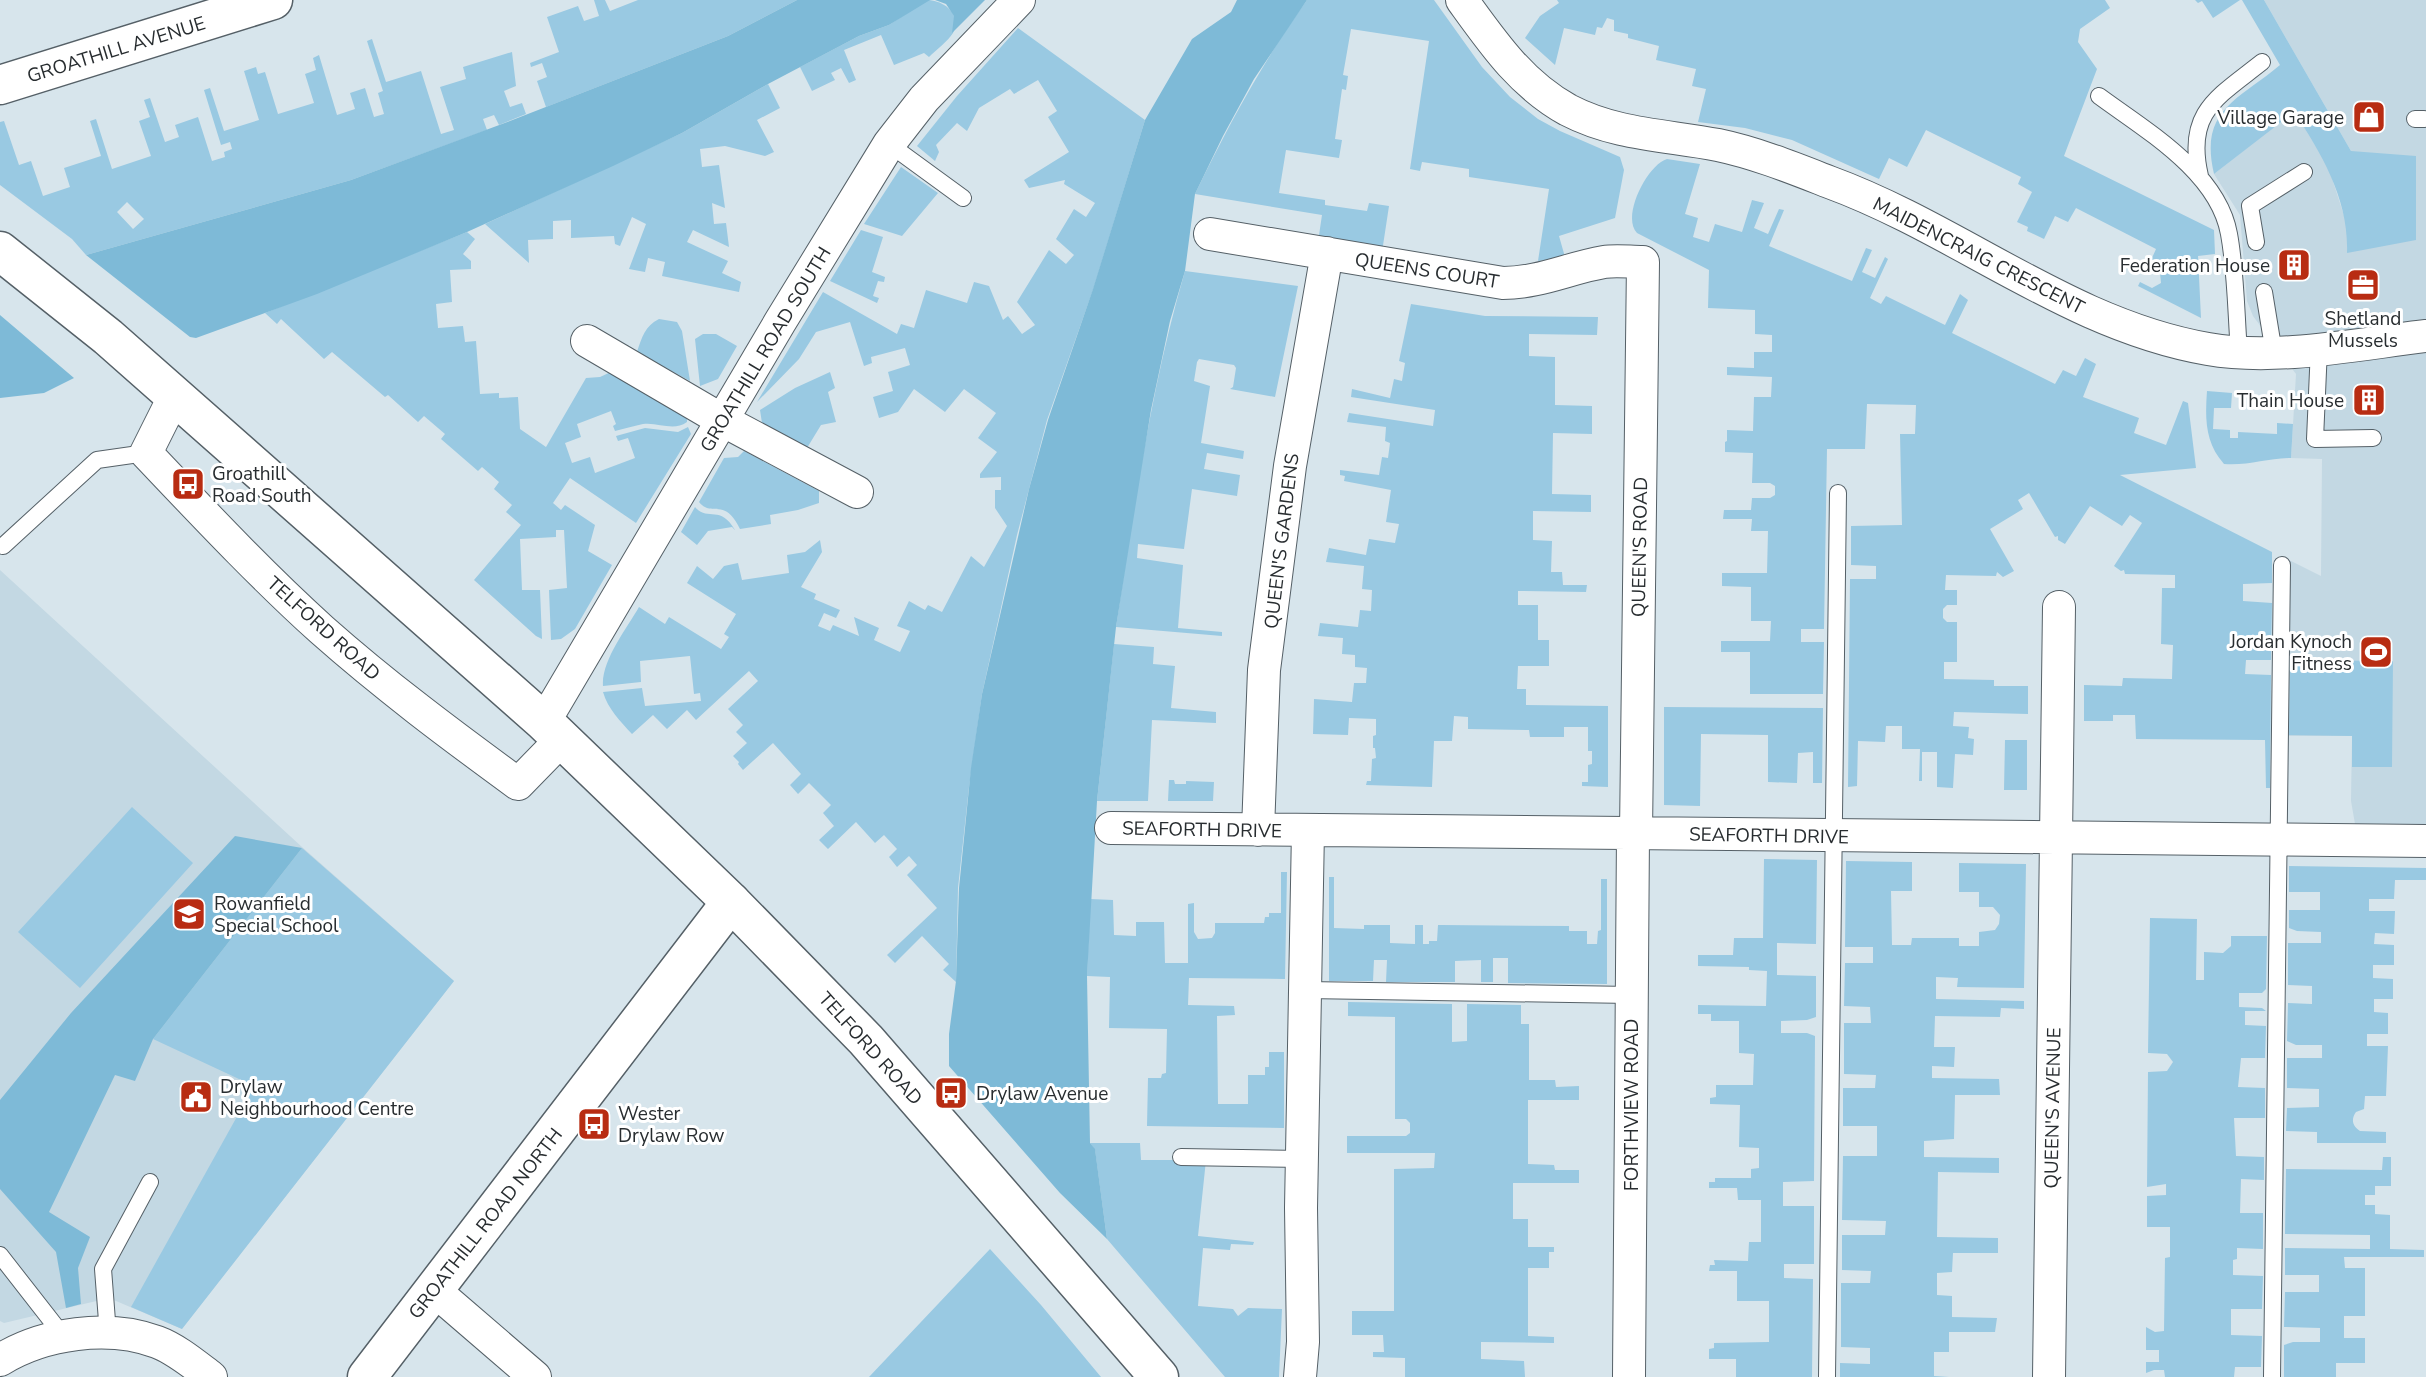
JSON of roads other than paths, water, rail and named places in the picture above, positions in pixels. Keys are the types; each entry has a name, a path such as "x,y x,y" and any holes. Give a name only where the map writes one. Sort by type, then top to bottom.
{"main road":[{"name":"GROATHILL AVENUE","path":"0,85 273,0"},
{"name":"TELFORD ROAD","path":"4,254 108,337 553,731 731,902 866,1040 1159,1377"},
{"name":"GROATHILL ROAD NORTH","path":"367,1377 731,902"}],"street":[{"name":"GROATHILL ROAD SOUTH","path":"553,731 722,420 890,144 924,99 1019,0"},
{"name":"MAIDENCRAIG CRESCENT","path":"1462,0 1500,53 1526,80 1551,100 1591,120 1619,130 1718,145 1787,166 1879,202 1942,233 2042,290 2110,321 2183,344 2239,352 2274,353 2426,336"},
{"name":"QUEENS COURT","path":"1210,234 1503,283 1543,279 1606,262 1643,262"},
{"name":"QUEEN'S GARDENS","path":"1258,830 1264,670 1290,466 1326,253"},
{"name":"QUEEN'S ROAD","path":"1634,833 1643,262"},
{"path":"587,341 722,420 857,492"},
{"path":"146,453 174,397"},
{"name":"TELFORD ROAD","path":"146,453 233,545 323,630 423,714 518,784 553,731"},
{"name":"QUEEN'S AVENUE","path":"2049,1377 2059,607"},
{"name":"SEAFORTH DRIVE","path":"1111,828 2426,841"},
{"path":"1300,1377 1303,1342 1302,1159 1308,830"},
{"name":"FORTHVIEW ROAD","path":"1629,1377 1634,833"},
{"path":"434,1290 535,1377"},
{"path":"0,1360 37,1342 108,1334 158,1342 211,1377"}],"lane":[{"path":"2201,178 2195,154 2198,129 2205,113 2216,98 2263,62"},
{"path":"2099,96 2187,163 2212,194 2229,232 2239,352"},
{"path":"890,144 963,198"},
{"path":"2256,242 2250,206 2304,173"},
{"path":"2264,292 2274,353"},
{"path":"2319,348 2315,439 2373,438"},
{"path":"3,546 97,460 146,453"},
{"path":"1827,1377 1838,492"},
{"path":"2272,1377 2281,565"},
{"path":"1306,990 1631,995"},
{"path":"1181,1157 1302,1159"},
{"path":"108,1334 103,1269 150,1182"},
{"path":"0,1255 64,1337"}],"place":[{"name":"Village Garage","path":"2369,117"},
{"name":"Federation House","path":"2294,265"},
{"name":"Shetland Mussels","path":"2363,285"},
{"name":"Thain House","path":"2369,400"},
{"name":"Groathill Road South","path":"188,484"},
{"name":"Jordan Kynoch Fitness","path":"2376,652"},
{"name":"Rowanfield Special School","path":"189,914"},
{"name":"Drylaw Avenue","path":"951,1093"},
{"name":"Drylaw Neighbourhood Centre","path":"196,1097"},
{"name":"Wester Drylaw Row","path":"594,1124"}]}
